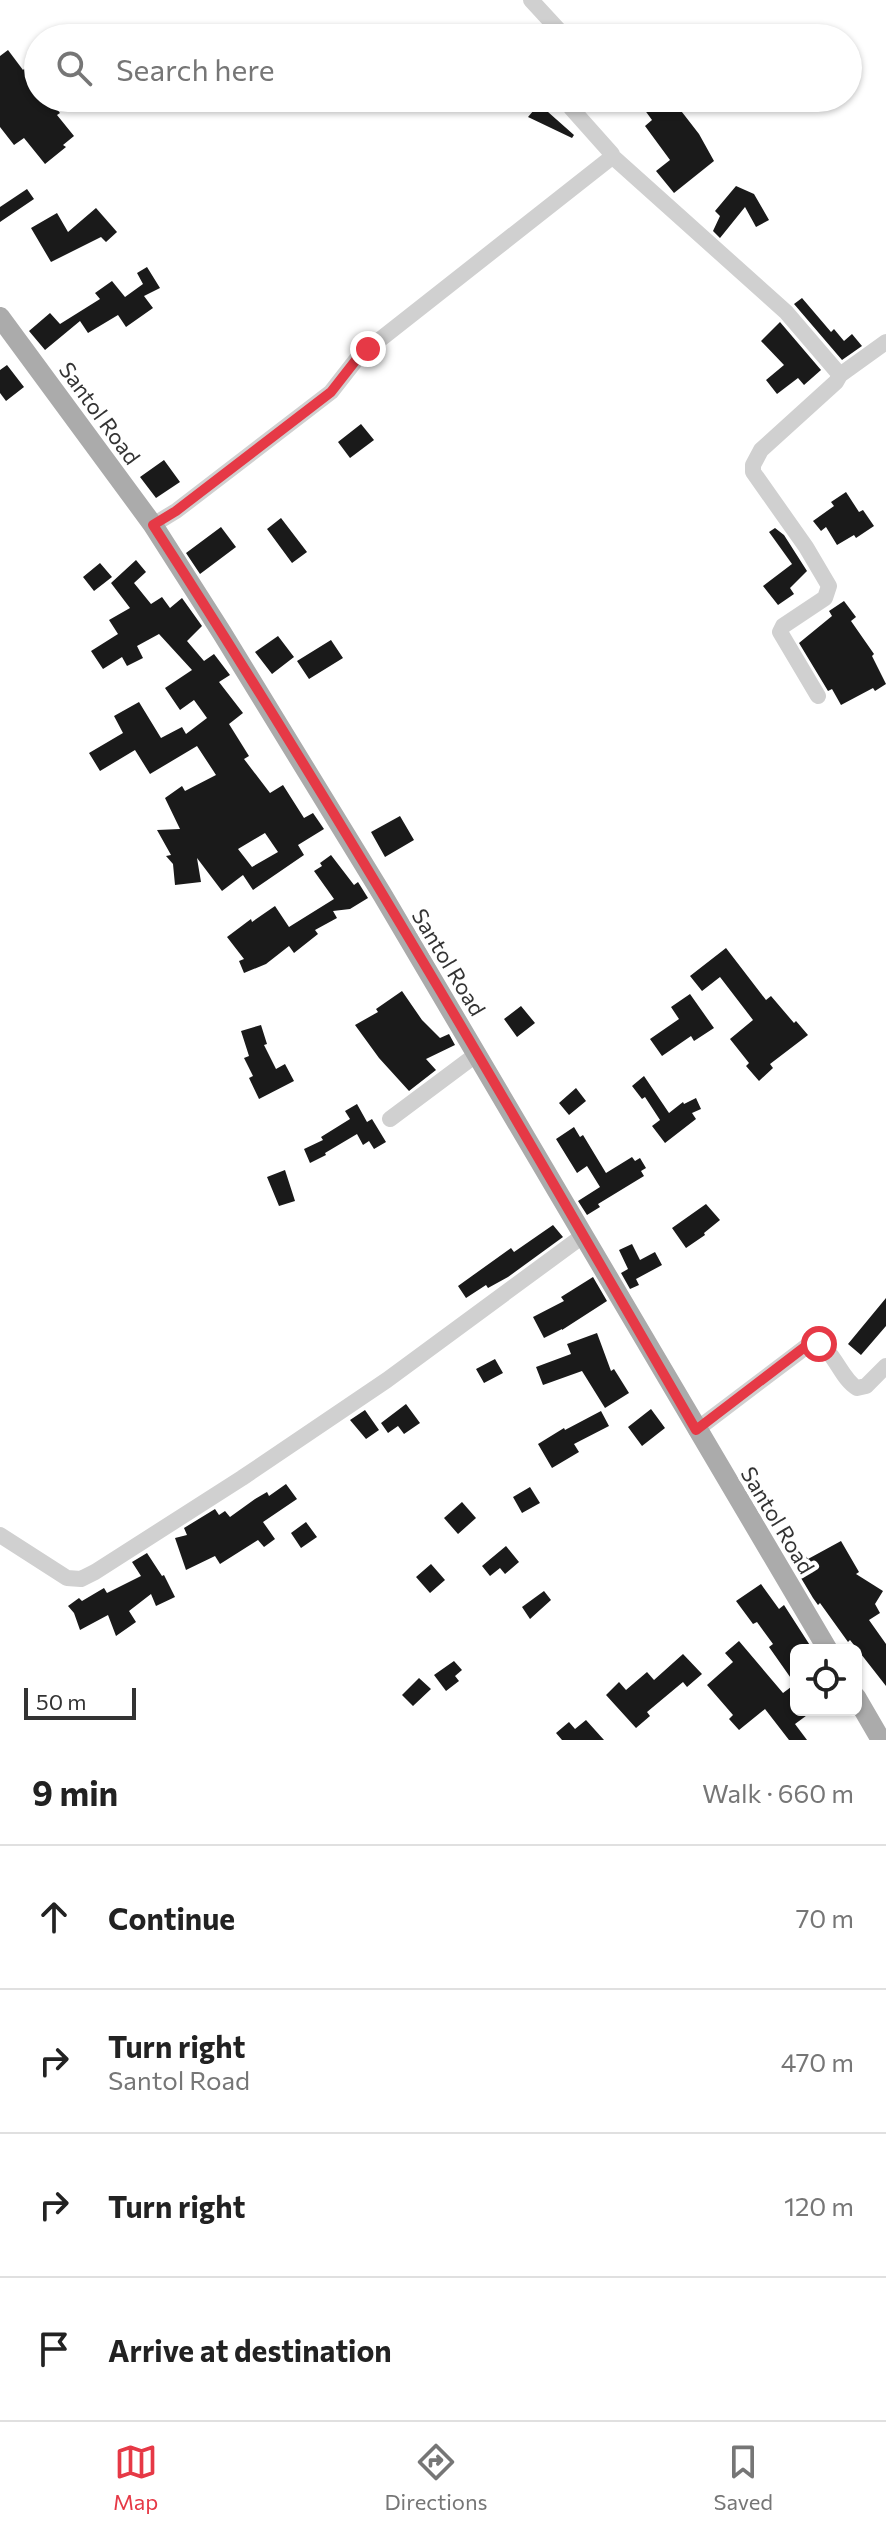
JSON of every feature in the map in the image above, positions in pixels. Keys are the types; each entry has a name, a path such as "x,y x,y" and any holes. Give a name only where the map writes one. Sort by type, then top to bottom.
{"main road":[{"name":"Santol Road","path":"0,317 153,525 222,633 477,1054 824,1644"},
{"path":"862,1707 881,1740"}],"street":[{"path":"536,1 555,24"},
{"path":"574,112 612,156 786,312 840,375"},
{"path":"153,525 176,511 331,392 368,349 612,156"},
{"path":"818,696 780,632 783,626 825,598 829,586 806,547 760,485 753,465 761,450 840,375 886,342"},
{"path":"390,1119 477,1054"},
{"path":"0,1535 67,1578 81,1579 95,1572 387,1380 584,1235"},
{"path":"696,1430 811,1343 822,1346 848,1382 857,1388 866,1386 886,1366"}],"building":[{"path":"8,50 24,69 24,112 59,112 57,115 74,136 45,164 24,138 14,145 0,127 0,56"},
{"path":"532,112 548,112 574,135 572,138 528,117"},
{"path":"646,112 682,112 714,161 674,193 656,171 670,160 645,126 652,120"},
{"path":"736,186 754,194 769,220 756,227 745,207 720,238 713,231 720,216 715,211"},
{"path":"27,189 34,199 0,222 0,207"},
{"path":"96,208 117,232 106,242 101,237 51,262 31,228 57,213 68,232"},
{"path":"147,267 160,288 144,296 153,308 126,327 118,315 88,333 80,321 45,350 29,331 50,313 60,324 100,299 95,293 112,281 125,297 143,284 137,273"},
{"path":"802,298 831,332 834,329 844,341 852,334 862,346 842,360 794,304"},
{"path":"780,322 821,370 804,385 798,378 777,394 766,380 784,365 761,341"},
{"path":"7,365 24,387 6,401 0,393 0,370"},
{"path":"361,424 374,440 350,458 338,442"},
{"path":"164,460 180,482 156,498 140,477"},
{"path":"846,492 859,512 863,510 874,526 856,538 854,535 837,545 826,527 821,531 813,521 834,506 831,502"},
{"path":"281,518 307,552 292,563 267,529"},
{"path":"221,527 236,547 200,574 186,553"},
{"path":"775,528 784,535 807,571 790,588 794,594 778,605 763,586 792,564 769,532"},
{"path":"136,560 146,572 134,583 151,604 162,597 170,608 182,598 202,626 187,641 204,661 214,654 230,675 219,682 243,713 229,724 249,756 244,759 270,793 283,785 304,818 313,813 324,829 298,845 304,855 253,890 243,875 222,891 197,858 201,882 175,885 173,864 166,856 171,855 157,830 180,829 165,798 182,786 185,791 216,775 197,746 150,774 135,750 100,771 89,753 123,733 114,716 139,702 161,738 182,727 186,734 207,718 194,700 180,710 165,688 192,670 159,634 137,646 143,658 127,666 122,657 103,669 91,651 118,634 109,620 130,608 111,583","holes":["265,833 278,852 252,867 238,849"]},
{"path":"100,563 112,577 94,591 83,577"},
{"path":"844,601 856,617 851,621 874,654 872,656 886,684 841,705 832,689 828,691 799,643 832,616 829,611"},
{"path":"278,636 294,657 272,674 255,652"},
{"path":"331,640 343,658 309,679 297,661"},
{"path":"400,816 414,840 385,857 371,832"},
{"path":"331,855 354,885 358,882 368,898 350,909 333,911 337,918 315,930 318,934 294,953 289,946 266,964 244,973 239,961 244,959 227,937 275,906 289,927 334,899 314,871"},
{"path":"726,948 766,1000 771,996 808,1035 770,1064 773,1068 759,1081 730,1039 753,1020 720,977 702,991 690,976"},
{"path":"402,991 422,1020 440,1038 449,1034 455,1045 426,1059 436,1070 409,1091 355,1025 378,1012 376,1009"},
{"path":"690,994 714,1028 694,1041 691,1036 662,1056 650,1039 679,1019 671,1007"},
{"path":"521,1006 535,1023 517,1037 504,1019"},
{"path":"261,1025 267,1044 264,1045 276,1069 285,1064 294,1081 259,1099 249,1078 253,1076 244,1058 249,1056 241,1031"},
{"path":"644,1076 669,1113 683,1102 696,1098 701,1109 692,1113 696,1119 665,1143 652,1126 660,1120 645,1097 642,1099 632,1086"},
{"path":"576,1088 586,1101 569,1115 559,1103"},
{"path":"357,1104 367,1122 372,1119 386,1142 374,1149 369,1141 363,1145 357,1134 310,1163 304,1149 323,1140 321,1137 350,1119 345,1111"},
{"path":"574,1127 580,1137 583,1135 606,1173 632,1157 635,1161 640,1158 646,1168 641,1171 644,1176 598,1204 600,1207 587,1215 578,1201 600,1187 587,1166 577,1173 556,1139"},
{"path":"285,1170 295,1201 279,1206 267,1177"},
{"path":"706,1204 720,1220 686,1248 672,1228"},
{"path":"553,1225 563,1237 508,1277 488,1288 486,1285 466,1298 458,1286 511,1248 514,1252"},
{"path":"632,1244 640,1260 655,1252 662,1265 636,1279 639,1285 630,1289 621,1273 628,1269 619,1250"},
{"path":"593,1277 607,1301 544,1338 533,1317 564,1301 561,1297"},
{"path":"886,1298 886,1326 861,1355 848,1344"},
{"path":"597,1333 611,1371 614,1369 629,1393 605,1408 582,1371 543,1385 536,1367 571,1354 567,1344"},
{"path":"495,1359 503,1373 484,1383 476,1369"},
{"path":"406,1404 420,1423 404,1434 398,1426 388,1433 381,1423"},
{"path":"651,1409 665,1428 642,1446 628,1427"},
{"path":"365,1410 379,1430 366,1439 350,1420"},
{"path":"601,1411 609,1426 574,1444 579,1452 552,1468 538,1444"},
{"path":"286,1484 297,1499 263,1522 275,1539 264,1547 258,1540 220,1564 215,1556 186,1570 175,1538 187,1535 184,1528 215,1509 219,1515 225,1511 230,1517 255,1499 267,1492 269,1496"},
{"path":"530,1487 540,1503 522,1513 513,1497"},
{"path":"462,1502 476,1518 458,1534 444,1518"},
{"path":"306,1522 317,1537 301,1548 291,1533"},
{"path":"841,1541 859,1572 856,1574 883,1591 875,1604 880,1613 869,1620 886,1644 886,1686 862,1655 862,1644 848,1642 820,1603 818,1605 792,1563 805,1555 808,1559"},
{"path":"506,1546 519,1562 505,1574 500,1568 490,1576 482,1566"},
{"path":"147,1553 164,1575 175,1597 156,1606 151,1594 129,1611 136,1622 116,1636 108,1615 80,1630 68,1606 79,1598 82,1601 104,1588 107,1593 141,1576 132,1562"},
{"path":"431,1564 445,1580 430,1593 416,1577"},
{"path":"761,1584 779,1609 784,1605 809,1644 790,1644 790,1677 769,1647 773,1644 736,1601"},
{"path":"544,1591 551,1600 530,1619 522,1607"},
{"path":"739,1641 783,1693 790,1688 790,1716 806,1716 795,1724 807,1740 789,1740 765,1709 739,1730 729,1719 733,1715 707,1685 733,1662 725,1653"},
{"path":"683,1654 702,1674 687,1687 683,1682 647,1712 650,1716 636,1728 606,1695 619,1682 626,1690 647,1672 654,1680"},
{"path":"454,1661 462,1670 455,1676 459,1681 446,1691 434,1675"},
{"path":"419,1678 431,1689 413,1706 402,1695"},
{"path":"586,1720 604,1740 562,1740 556,1733 569,1722 575,1729"}],"route":[{"path":"368,349 331,392 176,511 153,525 382,894 696,1430 806,1346 819,1344"}]}
